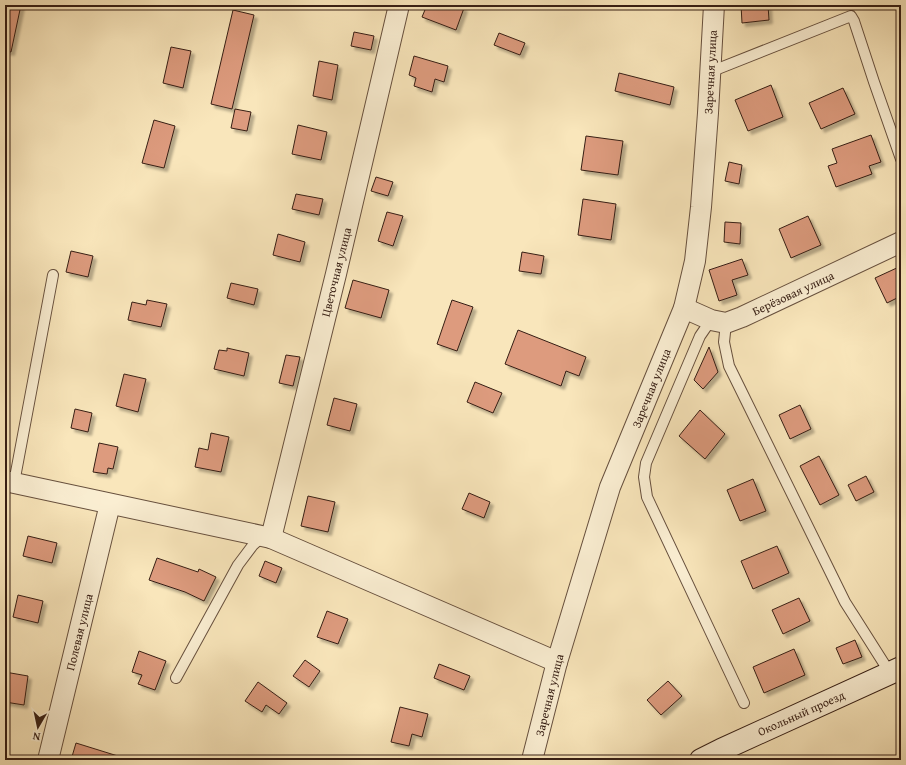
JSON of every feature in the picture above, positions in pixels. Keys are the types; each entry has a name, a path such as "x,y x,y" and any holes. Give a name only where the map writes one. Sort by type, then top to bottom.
{"street":[{"name":"Цветочная улица","path":"267,537 336,274 399,5"},
{"name":"Заречная улица","path":"532,760 557,662 610,487 684,308 695,261 701,207 714,5"},
{"name":"Берёзовая улица","path":"718,322 742,317 901,242"},
{"path":"684,308 718,322"},
{"path":"9,482 267,537 557,662"},
{"name":"Полевая улица","path":"48,760 110,504"},
{"name":"Окольный проезд","path":"701,760 896,670"}],"lane":[{"path":"710,72 851,16 901,159"},
{"path":"9,482 53,275"},
{"path":"744,703 647,497 644,477 646,463 700,336 718,322 729,366 845,602 896,670"},
{"path":"176,678 238,565 253,545 267,537"}],"building":[{"path":"5,5 21,5 11,52 5,51"},
{"path":"427,5 456,5 464,8 456,30 422,17"},
{"path":"741,5 768,5 769,20 742,23"},
{"path":"233,10 254,15 232,109 211,104"},
{"path":"354,32 374,36 371,50 351,46"},
{"path":"499,33 525,43 520,55 494,45"},
{"path":"171,47 191,51 183,88 163,83"},
{"path":"414,56 448,66 444,82 435,79 432,92 414,86 416,78 409,75"},
{"path":"319,61 338,65 332,100 313,96"},
{"path":"619,73 674,87 670,105 615,91"},
{"path":"771,85 783,117 748,131 735,100"},
{"path":"843,88 855,114 821,129 809,103"},
{"path":"235,109 251,112 247,131 231,128"},
{"path":"154,120 175,126 164,168 142,163"},
{"path":"298,125 327,132 321,160 292,154"},
{"path":"871,135 881,162 869,166 872,174 836,187 828,166 837,163 832,149"},
{"path":"586,136 623,141 618,175 581,170"},
{"path":"729,162 742,165 739,184 725,181"},
{"path":"376,177 393,182 388,196 371,191"},
{"path":"296,194 323,199 319,215 292,209"},
{"path":"583,199 616,204 611,240 578,235"},
{"path":"387,212 403,216 393,246 378,241"},
{"path":"808,216 821,245 791,258 779,229"},
{"path":"725,222 741,223 740,244 724,242"},
{"path":"278,234 305,242 300,262 273,255"},
{"path":"71,251 93,256 88,277 66,272"},
{"path":"522,252 544,256 541,274 519,271"},
{"path":"742,259 748,275 732,280 737,295 719,301 709,270"},
{"path":"901,266 901,296 887,303 875,278"},
{"path":"353,280 389,290 381,318 345,308"},
{"path":"231,283 258,289 254,305 227,298"},
{"path":"147,300 167,304 161,327 128,320 132,302 146,305"},
{"path":"452,300 473,307 457,351 437,344"},
{"path":"518,330 586,357 579,376 566,371 561,386 505,364"},
{"path":"709,347 718,372 703,389 694,380"},
{"path":"227,348 249,353 244,376 214,369 219,350 227,351"},
{"path":"286,355 300,357 293,386 279,383"},
{"path":"124,374 146,379 138,412 116,406"},
{"path":"475,382 502,393 493,413 467,402"},
{"path":"334,398 357,404 350,431 327,425"},
{"path":"800,405 811,429 790,439 779,415"},
{"path":"75,409 92,413 88,432 71,428"},
{"path":"700,410 725,434 705,459 679,436"},
{"path":"211,433 229,437 221,472 195,467 199,448 208,450"},
{"path":"99,443 118,447 113,469 108,468 107,474 93,472"},
{"path":"819,456 839,495 820,505 800,466"},
{"path":"866,476 874,492 856,501 848,485"},
{"path":"753,479 766,511 740,521 727,490"},
{"path":"469,493 490,502 484,518 462,509"},
{"path":"308,496 335,502 328,532 301,526"},
{"path":"28,536 57,543 52,563 23,556"},
{"path":"777,546 789,573 753,589 741,561"},
{"path":"157,558 198,572 199,569 216,577 204,601 185,592 149,580"},
{"path":"265,561 282,568 276,583 259,576"},
{"path":"18,595 43,601 38,623 13,617"},
{"path":"799,598 810,621 783,634 772,610"},
{"path":"327,611 348,619 338,644 317,637"},
{"path":"855,640 862,657 843,664 836,648"},
{"path":"794,649 805,675 764,693 753,667"},
{"path":"139,651 166,661 155,690 138,684 142,675 132,672"},
{"path":"305,660 320,671 309,687 293,676"},
{"path":"439,664 470,676 464,690 434,678"},
{"path":"5,672 28,676 24,705 5,702"},
{"path":"668,681 682,696 661,715 647,700"},
{"path":"258,682 287,703 279,714 266,705 262,712 245,701"},
{"path":"400,707 428,714 422,737 412,734 409,746 391,742"},
{"path":"76,743 121,757 121,760 71,760"}]}
